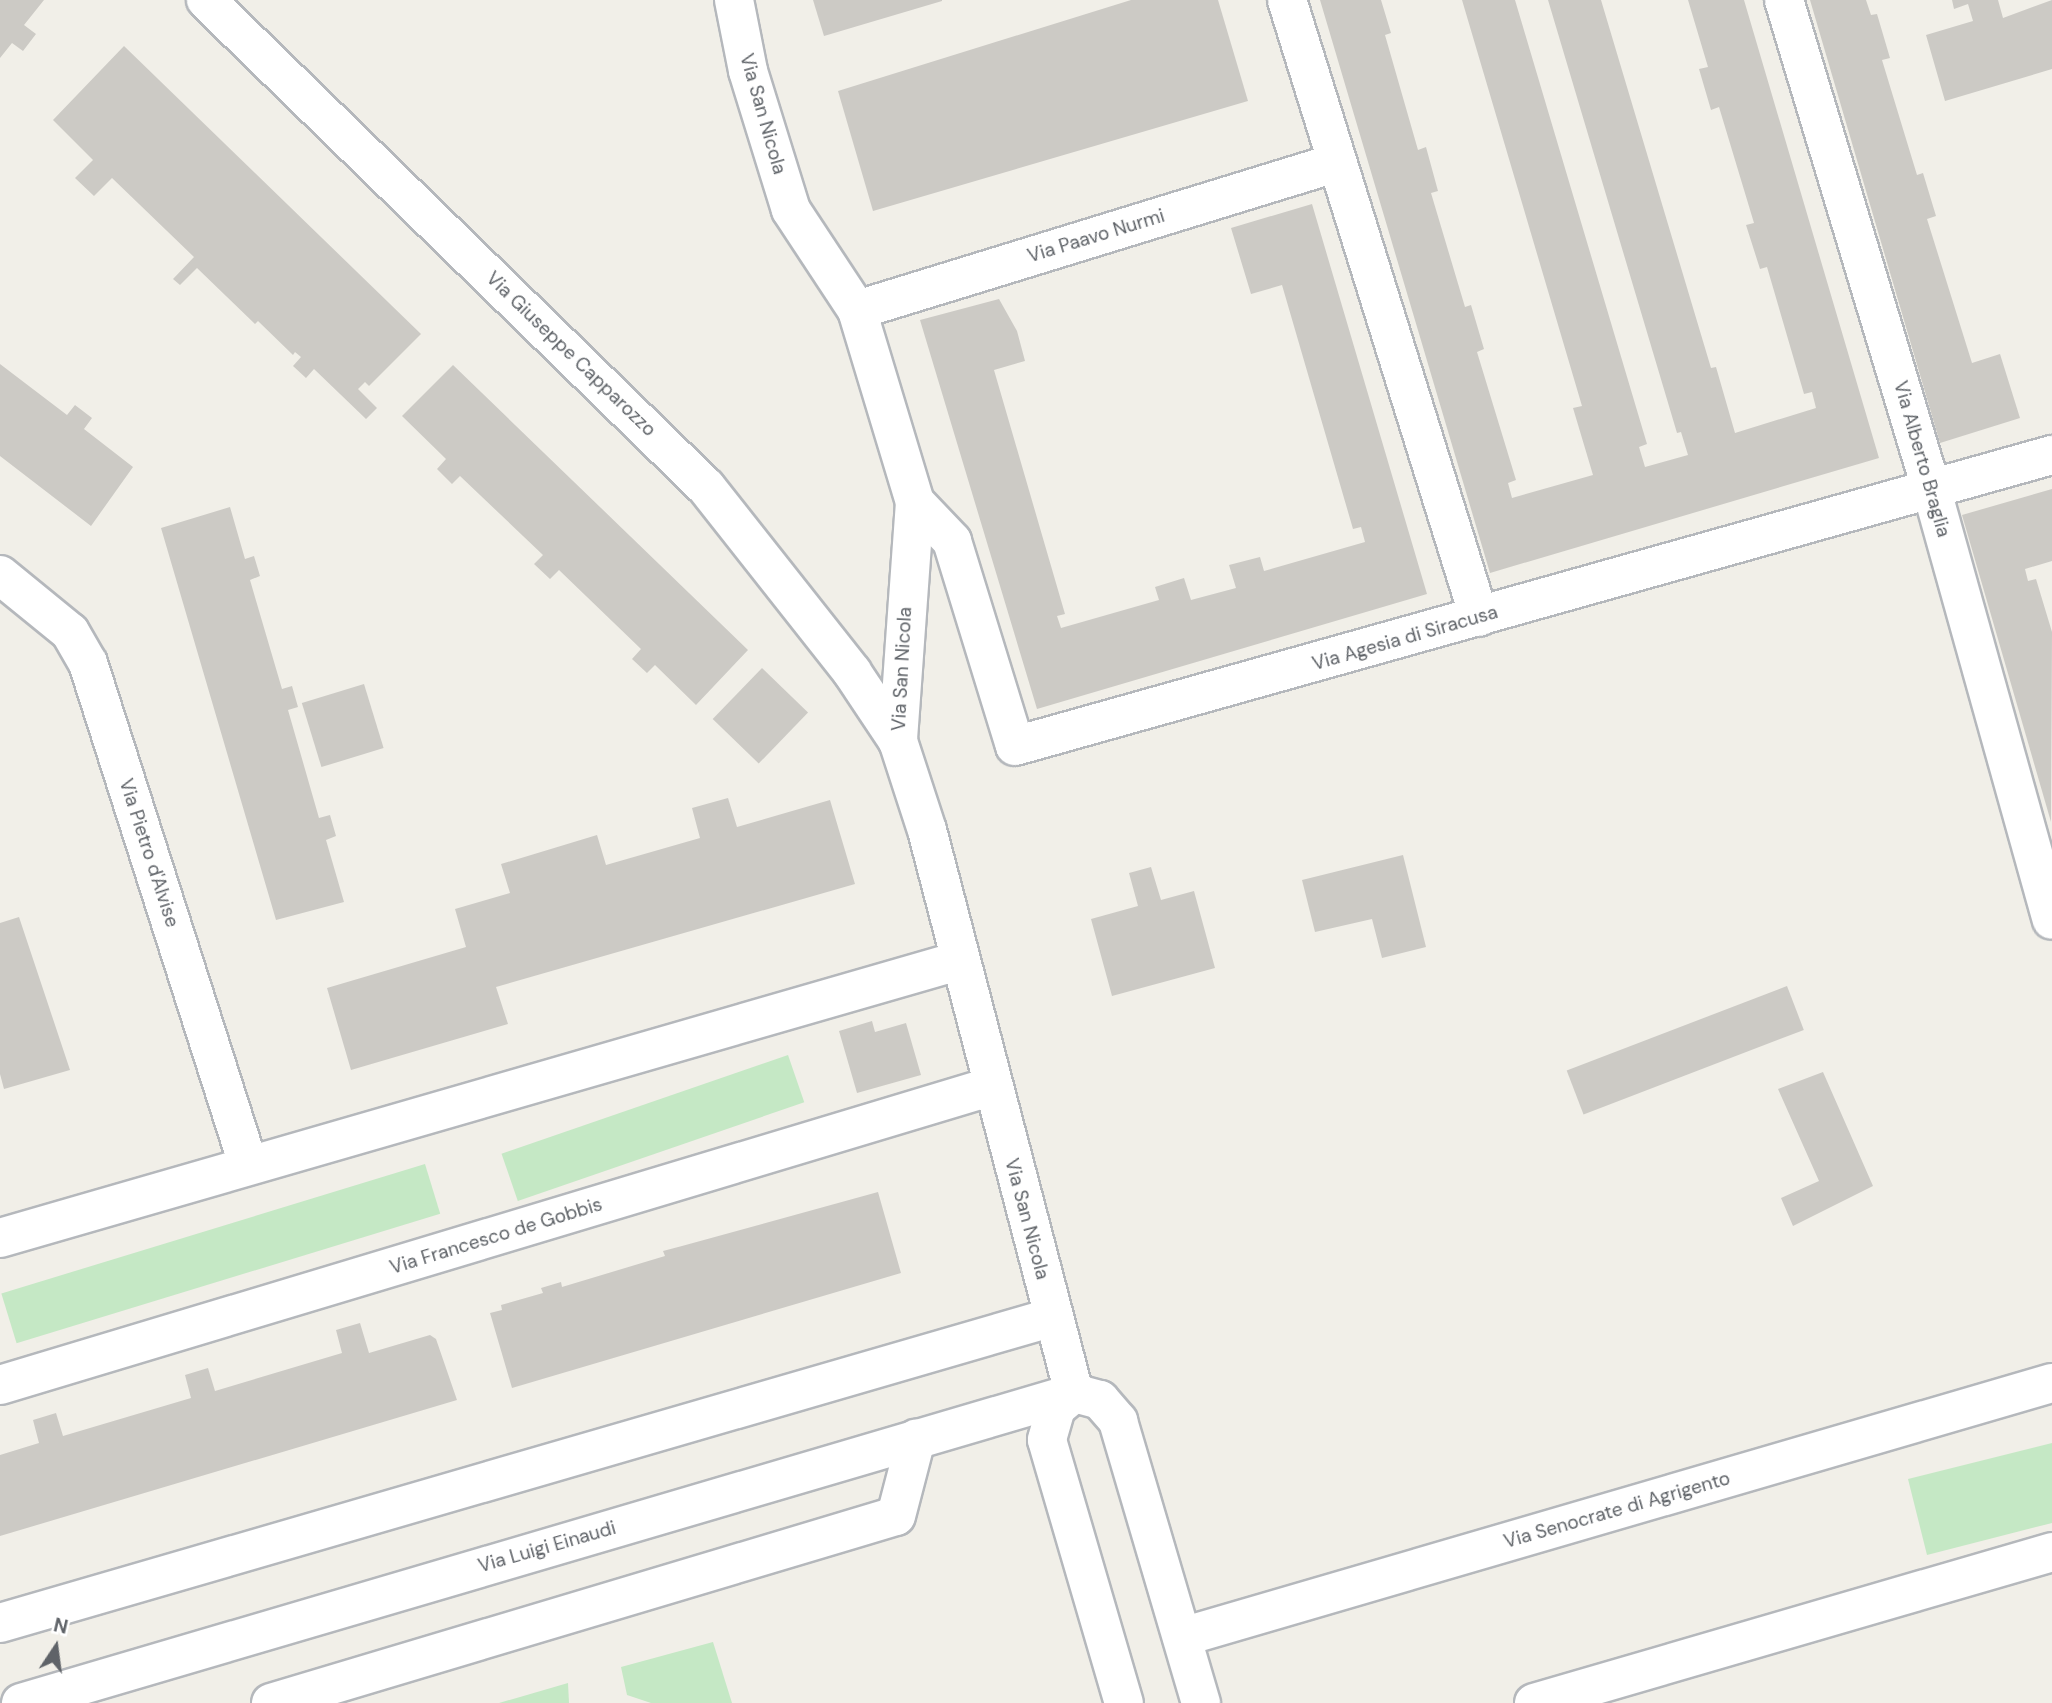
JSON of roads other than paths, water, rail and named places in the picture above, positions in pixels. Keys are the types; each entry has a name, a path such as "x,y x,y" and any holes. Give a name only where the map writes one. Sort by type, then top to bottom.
{"street":[{"name":"Via Giuseppe Capparozzo","path":"206,0 706,487 852,672 898,741"},
{"name":"Via San Nicola","path":"734,0 748,71 791,210 857,310 915,502 898,741 961,960 1074,1393"},
{"path":"1287,0 1335,163 1479,617"},
{"name":"Via Alberto Braglia","path":"1784,0 1932,491 2052,920"},
{"name":"Via Paavo Nurmi","path":"857,310 1335,163"},
{"name":"Via Agesia di Siracusa","path":"915,502 952,541 1016,746 1932,491 2052,454"},
{"name":"Via Pietro d'Alvise","path":"0,575 70,632 88,663 248,1164"},
{"path":"0,1238 248,1164 961,960"},
{"name":"Via Francesco de Gobbis","path":"0,1385 993,1086"},
{"path":"0,1623 1053,1317"},
{"name":"Via Senocrate di Agrigento","path":"1182,1637 2052,1383"},
{"path":"1124,1703 1047,1440 1056,1408 1074,1393 1100,1400 1118,1420 1201,1703"},
{"name":"Via Luigi Einaudi","path":"21,1703 1074,1393"},
{"path":"271,1703 896,1516 916,1439"},
{"path":"1534,1703 2052,1552"}]}
